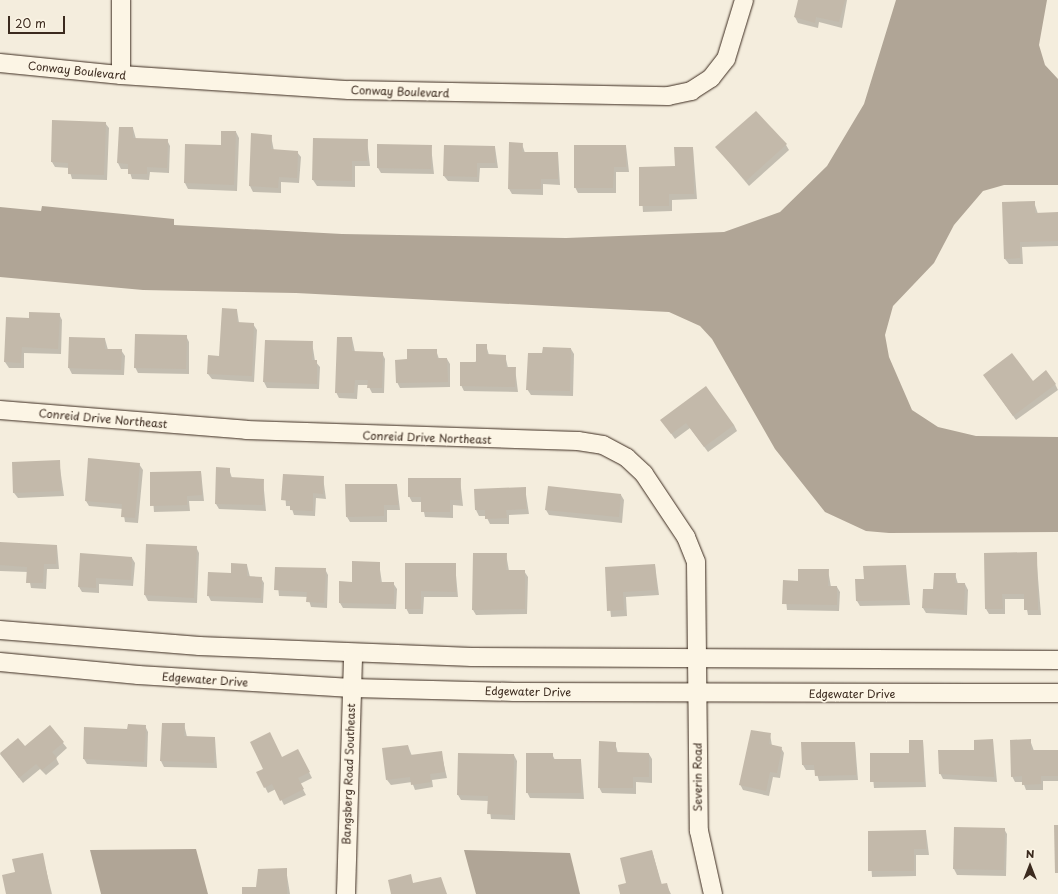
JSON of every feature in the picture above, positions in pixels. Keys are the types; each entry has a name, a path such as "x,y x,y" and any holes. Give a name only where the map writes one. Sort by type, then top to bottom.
{"street":[{"path":"121,0 121,75"},
{"name":"Conway Boulevard","path":"0,63 121,75 423,93 668,96 691,91 716,72 726,60 744,0"},
{"name":"Conreid Drive Northeast","path":"0,410 246,430 578,441 603,445 627,458 644,474 686,537 696,562 699,659"},
{"path":"0,630 86,639 353,654 699,659 1058,660"},
{"name":"Bangsberg Road Southeast","path":"346,894 353,654"},
{"name":"Severin Road","path":"699,659 699,831 713,894"},
{"name":"Edgewater Drive","path":"0,662 146,676 352,688 698,693 1058,693"}],"shaded area":[{"path":"896,0 1047,0 1039,45 1045,65 1058,79 1058,185 1004,185 983,191 954,225 934,263 893,306 885,335 889,357 912,410 938,427 976,436 1058,437 1058,532 889,533 866,531 825,512 775,449 712,339 700,326 669,312 296,293 143,290 0,277 0,207 41,211 42,206 174,219 174,225 342,234 566,238 724,232 780,212 827,166 864,104"},
{"path":"196,849 208,894 101,894 90,850"},
{"path":"464,850 570,853 580,894 476,894"}],"building":[{"path":"798,0 845,0 839,22 816,17 815,23 794,17"},
{"path":"756,111 787,144 746,181 715,147"},
{"path":"52,120 106,122 104,175 68,174 68,163 51,162"},
{"path":"119,127 133,127 133,138 168,139 167,168 147,167 147,174 128,174 128,164 117,163"},
{"path":"221,131 236,131 234,185 184,183 185,144 221,145"},
{"path":"251,133 272,135 271,149 298,151 297,178 279,177 278,188 249,186"},
{"path":"313,138 368,139 367,161 352,161 352,181 312,180"},
{"path":"509,142 523,143 522,152 558,152 558,179 541,179 541,189 508,189"},
{"path":"377,144 432,145 431,169 377,168"},
{"path":"444,145 495,146 495,163 477,163 477,177 443,176"},
{"path":"574,145 626,145 626,167 614,167 613,188 574,188"},
{"path":"674,147 693,147 694,194 669,194 669,206 639,206 639,167 675,166"},
{"path":"1035,201 1035,213 1058,212 1058,241 1020,242 1020,258 1004,259 1002,202"},
{"path":"222,308 237,309 237,322 254,323 252,376 207,374 208,355 219,356"},
{"path":"29,312 60,313 58,349 22,347 21,363 4,362 6,317 29,318"},
{"path":"135,334 187,335 186,369 134,368"},
{"path":"69,337 105,338 105,349 122,349 121,370 68,368"},
{"path":"337,337 352,337 352,351 383,352 382,388 367,388 368,380 355,380 354,393 335,393"},
{"path":"265,340 313,341 312,360 317,360 317,384 263,382"},
{"path":"476,344 487,344 487,354 506,355 506,367 516,367 515,387 460,386 460,362 476,362"},
{"path":"543,347 571,348 570,391 526,390 528,353 542,353"},
{"path":"407,349 437,349 437,358 447,358 448,382 396,383 395,360 407,359"},
{"path":"1012,353 1033,381 1046,370 1056,384 1013,416 983,375"},
{"path":"706,386 734,425 704,447 686,423 671,434 660,420"},
{"path":"88,458 140,463 135,518 121,517 122,504 85,501"},
{"path":"60,460 61,491 13,493 12,462"},
{"path":"216,467 230,468 230,477 264,479 263,505 215,504"},
{"path":"201,471 202,495 187,496 187,505 150,506 150,472"},
{"path":"283,474 324,476 323,494 313,493 313,511 290,510 290,501 281,500"},
{"path":"408,478 461,478 460,500 450,500 450,512 421,512 421,497 408,497"},
{"path":"345,484 397,484 398,505 384,505 384,516 346,517"},
{"path":"548,486 621,494 619,517 545,510"},
{"path":"526,487 526,509 506,510 507,518 485,519 485,510 475,510 474,489"},
{"path":"0,542 57,545 56,564 44,564 43,583 26,583 27,567 0,565"},
{"path":"146,544 197,546 194,598 144,595"},
{"path":"1037,552 1038,610 1024,610 1024,594 1002,594 1003,609 985,609 984,553"},
{"path":"80,553 132,557 131,580 96,578 96,588 78,587"},
{"path":"473,553 507,553 506,570 525,570 525,609 472,610"},
{"path":"352,561 380,562 380,582 394,582 394,604 339,603 339,581 352,582"},
{"path":"231,563 247,564 247,576 262,577 261,598 207,596 208,572 231,573"},
{"path":"405,563 456,563 456,592 421,591 421,609 405,609"},
{"path":"655,564 657,590 623,592 624,610 607,611 605,567"},
{"path":"906,565 907,600 856,601 855,579 864,579 863,566"},
{"path":"275,567 326,568 324,603 306,602 307,592 274,590"},
{"path":"798,569 829,569 828,586 837,586 837,605 782,604 783,580 798,581"},
{"path":"934,573 956,573 955,583 965,583 964,610 922,608 923,589 933,589"},
{"path":"162,723 185,723 184,736 215,737 214,763 160,761"},
{"path":"128,724 146,725 144,762 83,759 84,727 127,729"},
{"path":"50,725 64,742 52,752 57,758 42,770 36,764 19,778 0,753 18,738 25,746"},
{"path":"751,730 771,733 769,744 782,747 777,773 770,772 766,791 739,785"},
{"path":"270,732 282,757 298,749 310,772 298,778 304,789 280,801 272,784 264,788 256,772 263,769 250,742"},
{"path":"993,739 994,777 939,774 938,750 974,750 974,740"},
{"path":"1031,739 1031,750 1058,750 1058,776 1041,776 1041,784 1022,785 1022,776 1011,777 1010,740"},
{"path":"909,740 923,740 924,782 870,782 870,753 909,753"},
{"path":"599,741 616,742 616,752 649,753 649,777 633,777 633,788 598,788"},
{"path":"801,742 855,742 856,775 815,776 814,765 802,765"},
{"path":"408,745 410,755 442,751 445,772 430,774 431,782 411,785 410,777 386,780 382,748"},
{"path":"458,753 514,754 513,815 487,814 488,796 457,795"},
{"path":"526,753 553,753 553,759 581,759 581,793 526,793"},
{"path":"1054,825 1058,825 1058,873 1055,873"},
{"path":"954,827 1005,828 1004,870 953,869"},
{"path":"926,830 926,849 914,849 914,871 868,871 868,831"},
{"path":"652,850 661,884 667,883 670,894 620,894 618,885 626,883 620,858"},
{"path":"43,853 51,894 6,894 2,875 15,872 12,859"},
{"path":"287,868 287,894 242,894 242,887 256,887 258,869"},
{"path":"411,874 413,883 441,877 447,894 391,894 388,880"}]}
